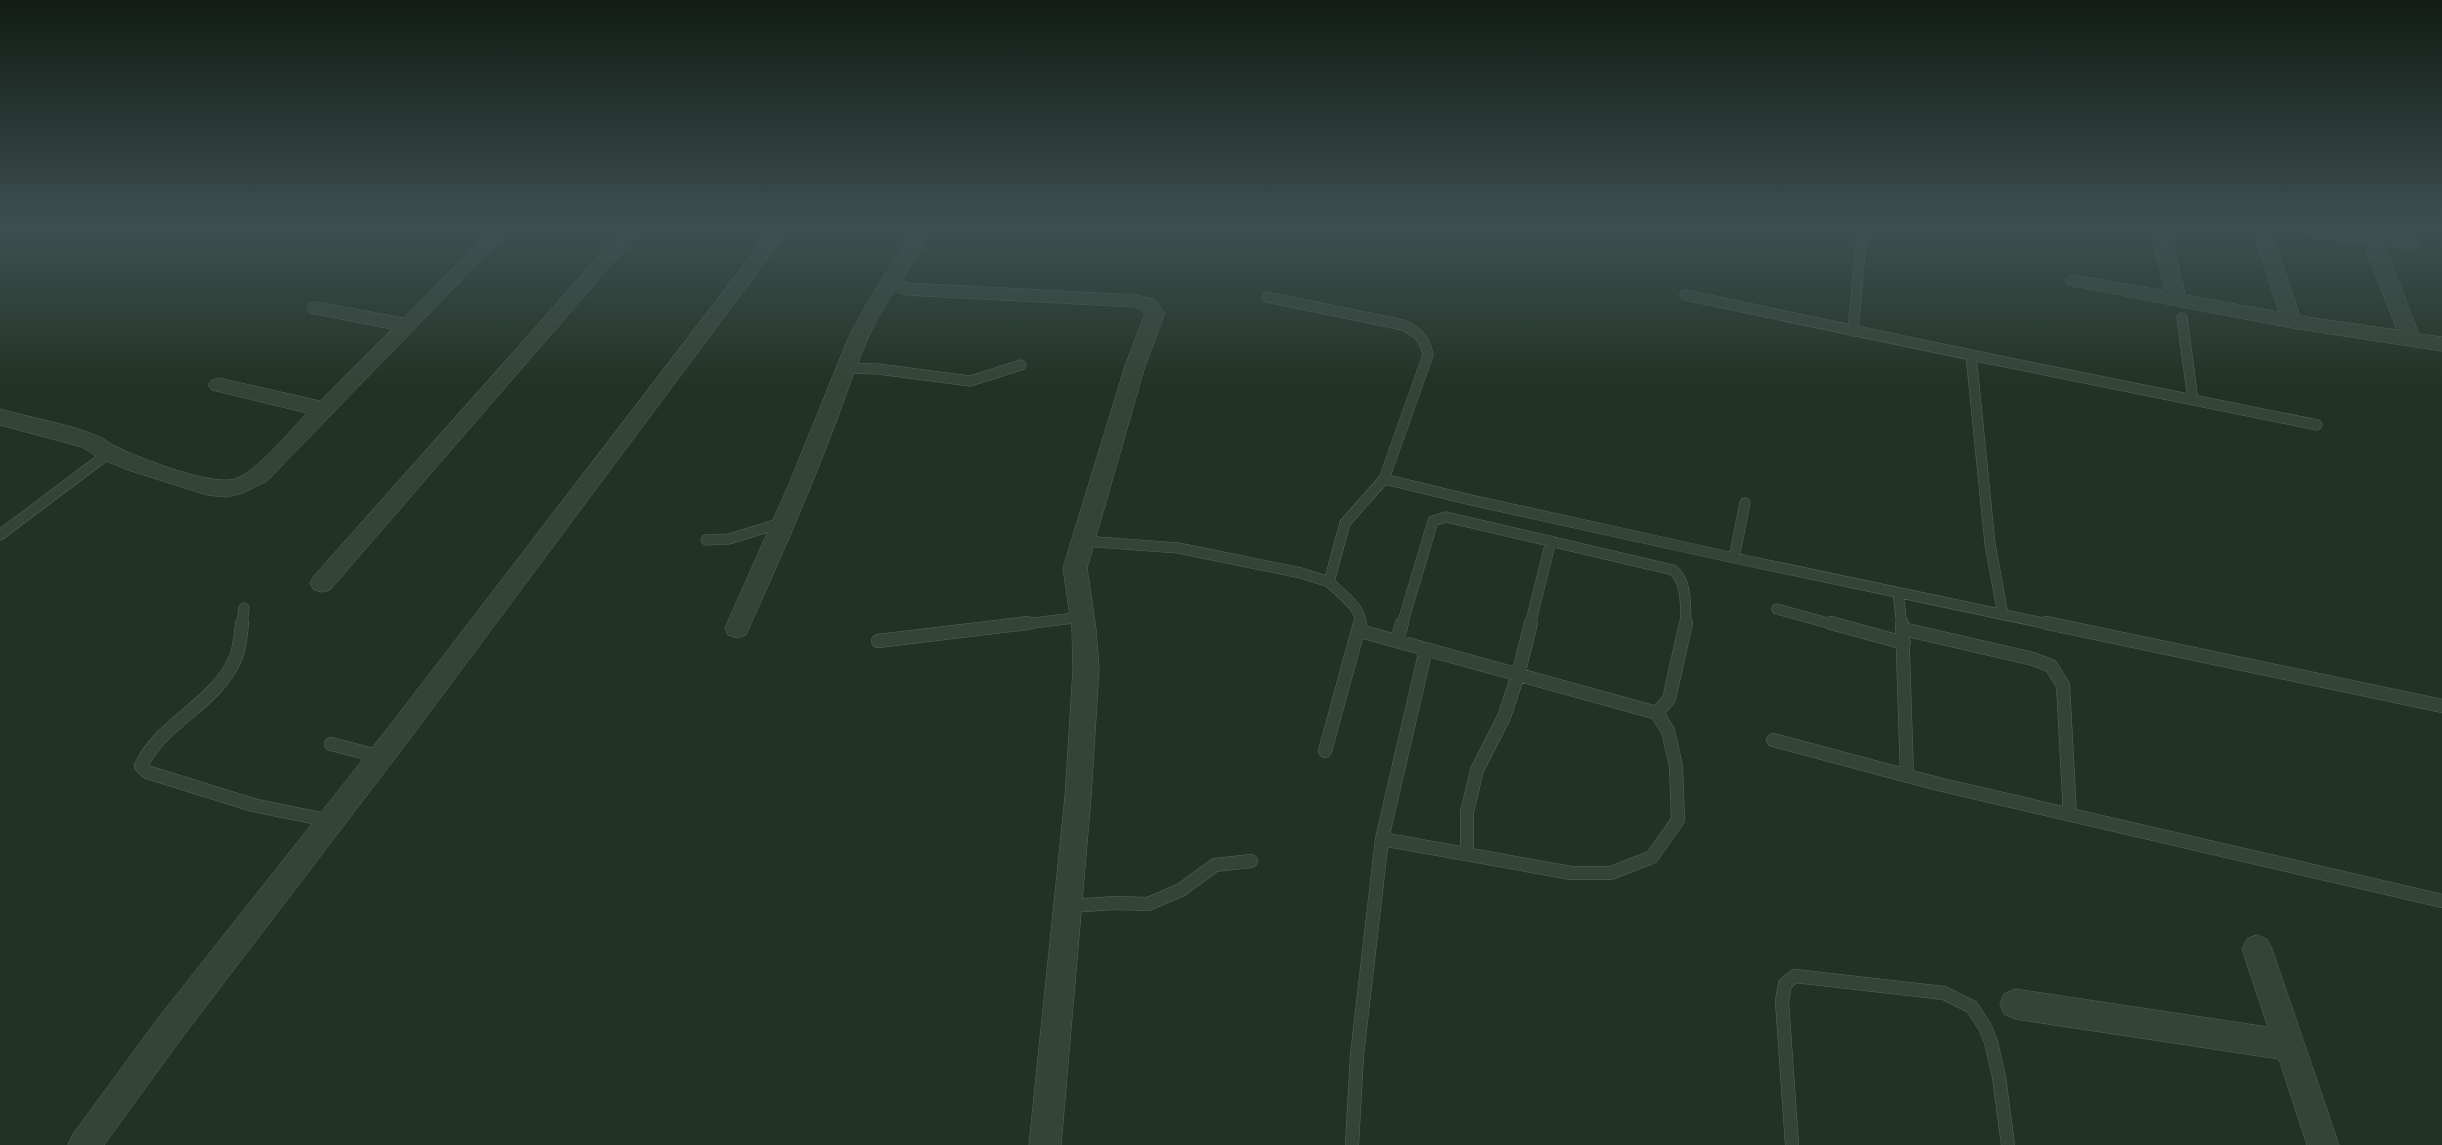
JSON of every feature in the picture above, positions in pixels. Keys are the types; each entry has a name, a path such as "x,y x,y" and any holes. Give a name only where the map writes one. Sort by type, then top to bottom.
{"street":[{"path":"0,417 89,441 109,453 207,487 226,489 243,485 259,475 322,409 452,279"},
{"path":"322,583 589,279"},
{"path":"84,1145 176,1020 381,757 743,279"},
{"path":"737,628 784,522 856,342 879,297 893,279"},
{"path":"894,279 895,285 906,289 1135,301 1147,304 1155,313 1135,366 1075,568 1082,617 1086,669 1078,797 1045,1145"},
{"path":"2172,279 2179,308"},
{"path":"2278,279 2292,321"},
{"path":"2388,279 2411,339"},
{"path":"2075,281 2179,308 2292,321 2442,344"},
{"path":"317,308 407,325"},
{"path":"219,385 322,409"},
{"path":"2257,949 2323,1145"},
{"path":"2015,1004 2289,1045"}],"lane":[{"path":"1853,331 1858,279"},
{"path":"1685,295 2317,425"},
{"path":"1267,297 1403,325 1420,333 1427,345 1428,355 1384,479 1345,524 1329,582"},
{"path":"2179,308 2193,400"},
{"path":"1970,355 1990,544 2003,615"},
{"path":"846,368 878,369 970,381 1021,365"},
{"path":"0,535 109,453"},
{"path":"1384,479 1435,494 2442,706"},
{"path":"1734,558 1746,503"},
{"path":"1397,641 1433,520 1446,517 1673,570 1681,577 1685,594 1686,625 1669,699 1657,713"},
{"path":"706,540 729,539 784,522"},
{"path":"1467,854 1467,812 1477,770 1504,716 1518,675 1551,541"},
{"path":"1083,542 1178,548 1302,573 1329,582 1358,611 1361,620 1360,631 1325,751"},
{"path":"1898,592 1904,643 1907,776"},
{"path":"244,608 236,657 229,670 209,694 160,738 143,760 141,766 147,772 253,805 330,821"},
{"path":"1777,610 1904,643"},
{"path":"878,641 1082,617"},
{"path":"1903,629 2033,658 2051,666 2063,685 2070,815"},
{"path":"1360,631 1657,713 1668,731 1676,766 1678,820 1652,857 1611,873 1571,873 1382,839"},
{"path":"1352,1145 1357,1055 1382,839 1426,649"},
{"path":"1773,740 1907,776 2442,901"},
{"path":"332,744 381,757"},
{"path":"1068,906 1116,902 1148,904 1181,890 1216,865 1251,861"},
{"path":"1792,1145 1782,1002 1785,984 1794,976 1944,993 1964,1001 1979,1015 1992,1045 2008,1145"}]}
